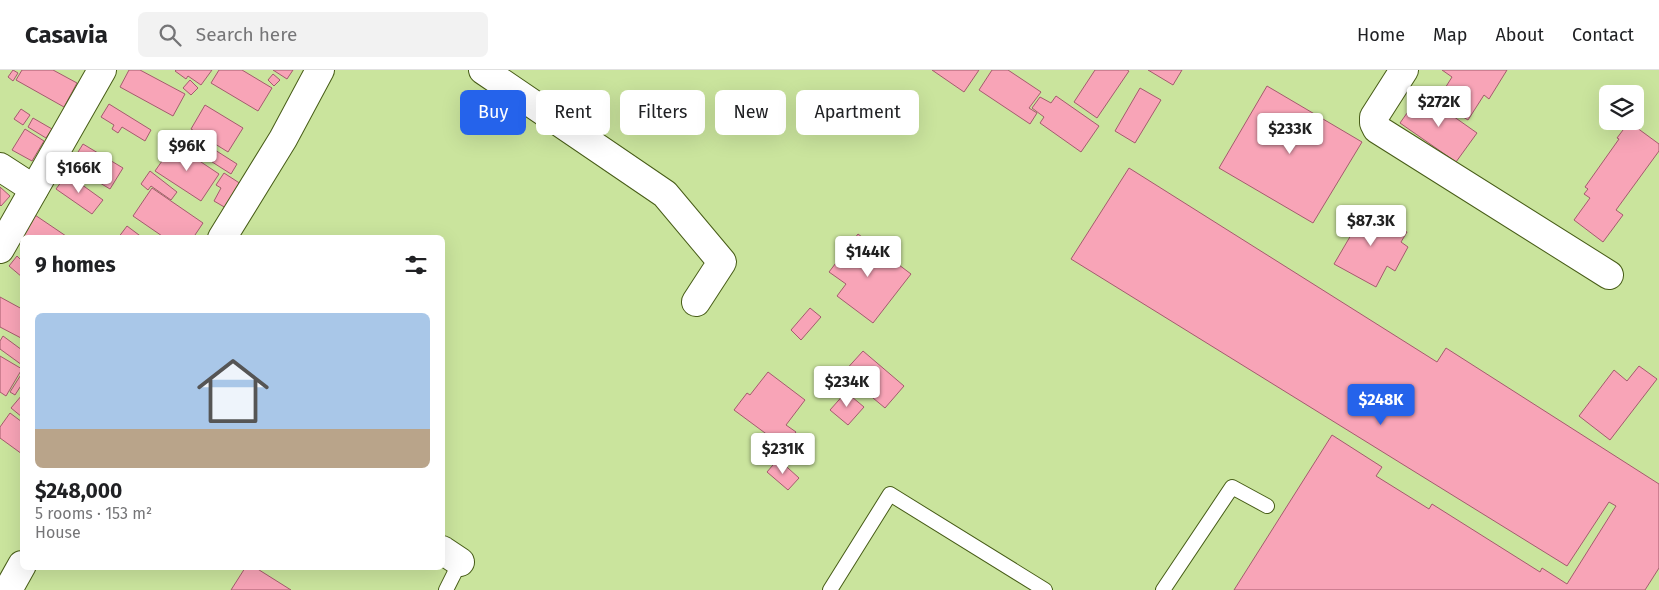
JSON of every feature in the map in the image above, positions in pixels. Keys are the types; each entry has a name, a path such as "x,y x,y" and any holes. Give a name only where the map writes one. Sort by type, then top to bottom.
{"street":[{"path":"0,249 102,70"},
{"path":"224,235 283,139 320,70"},
{"path":"483,70 666,194 722,262 696,302"},
{"path":"1404,70 1374,118 1377,128 1609,275"},
{"path":"0,168 34,189"},
{"path":"8,590 20,569"}],"lane":[{"path":"1163,590 1232,487 1266,506"},
{"path":"830,590 890,494 1045,590"},
{"path":"446,590 451,556"}],"building":[{"path":"13,70 18,73 13,81 8,77"},
{"path":"22,70 53,70 77,83 64,107 16,80"},
{"path":"129,70 140,70 185,94 173,116 120,87"},
{"path":"176,70 212,70 201,85 188,76 186,79"},
{"path":"219,70 242,70 272,88 258,111 211,83"},
{"path":"273,70 293,70 287,79"},
{"path":"932,70 979,70 964,92"},
{"path":"992,70 1008,70 1041,92 1029,108 1037,113 1030,124 979,90"},
{"path":"1095,70 1129,71 1097,118 1074,102"},
{"path":"1148,70 1182,70 1173,85"},
{"path":"1442,70 1507,70 1489,99 1484,95 1468,120 1437,101 1452,77"},
{"path":"273,74 280,80 274,86 268,80"},
{"path":"190,80 198,88 191,95 183,88"},
{"path":"1267,86 1362,142 1313,223 1219,168"},
{"path":"1140,88 1161,100 1135,143 1115,131"},
{"path":"1056,96 1099,126 1081,152 1040,123 1044,117 1032,108 1040,97 1051,103"},
{"path":"1419,96 1432,105 1433,102 1477,133 1456,162 1400,123"},
{"path":"109,104 151,130 145,141 122,127 118,133 112,129 114,125 101,117"},
{"path":"205,105 243,128 228,152 191,129"},
{"path":"21,109 30,115 23,125 14,119"},
{"path":"33,118 52,129 46,138 28,127"},
{"path":"25,129 44,141 32,161 12,150"},
{"path":"1623,130 1640,130 1659,144 1659,151 1616,210 1623,215 1603,242 1574,220 1590,198 1584,194 1588,189 1585,187 1619,139 1617,138"},
{"path":"83,144 123,168 110,189 70,165"},
{"path":"174,144 219,174 201,201 155,171"},
{"path":"215,150 237,164 231,174 209,160"},
{"path":"1129,168 1437,362 1446,348 1659,484 1659,568 1645,590 1234,590 1332,435 1382,467 1376,476 1429,509 1432,504 1540,572 1542,568 1567,584 1616,506 1609,502 1567,566 1071,259"},
{"path":"150,171 177,192 171,200 151,186 148,190 141,184"},
{"path":"224,173 241,184 226,208 214,201 221,188 216,185"},
{"path":"67,174 103,200 92,214 56,189"},
{"path":"0,187 10,196 1,206 0,205"},
{"path":"152,188 203,223 195,235 161,235 133,216"},
{"path":"1359,206 1407,232 1401,242 1408,247 1395,271 1387,266 1376,287 1334,264 1351,235 1344,232"},
{"path":"32,213 65,235 20,235 20,239 17,237"},
{"path":"127,226 139,235 120,235"},
{"path":"858,234 911,274 873,323 837,296 846,284 829,272"},
{"path":"17,256 20,259 20,275 9,266"},
{"path":"0,297 20,308 20,337 0,327"},
{"path":"810,308 821,317 801,340 791,330"},
{"path":"3,336 20,349 20,364 0,349 0,341"},
{"path":"863,351 904,386 885,408 843,373"},
{"path":"0,356 20,368 20,372 6,396 0,392"},
{"path":"1639,366 1657,379 1610,440 1579,416 1614,370 1627,381"},
{"path":"768,372 805,400 786,425 796,432 784,447 734,410 747,393 750,395"},
{"path":"20,376 20,387 15,395 10,392"},
{"path":"846,392 864,407 848,425 830,410"},
{"path":"20,397 20,415 11,408"},
{"path":"10,413 20,420 20,453 0,438 0,427"},
{"path":"778,459 799,478 788,490 767,472"},
{"path":"244,570 259,570 291,590 231,590"}]}
